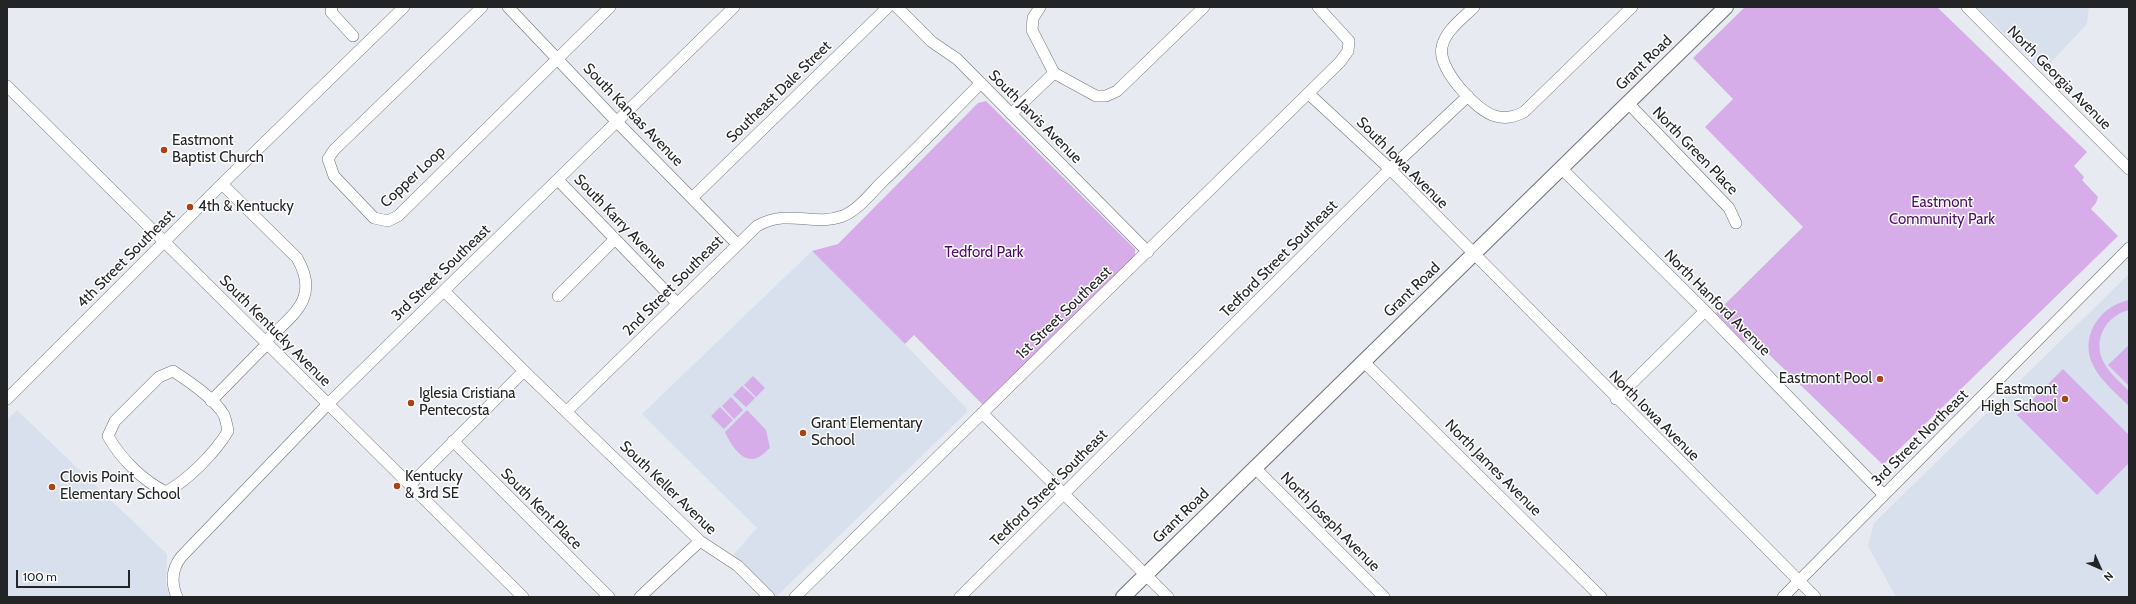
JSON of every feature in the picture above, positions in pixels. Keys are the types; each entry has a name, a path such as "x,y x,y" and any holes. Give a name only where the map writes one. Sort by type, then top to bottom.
{"main road":[{"name":"Grant Road","path":"1123,597 1726,7"}],"street":[{"path":"332,7 331,12 353,36"},
{"name":"4th Street Southeast","path":"7,399 163,242 404,7"},
{"name":"Copper Loop","path":"482,7 334,150 328,159 334,176 374,218 388,221 398,216 557,58"},
{"name":"South Kansas Avenue","path":"508,7 617,122 737,244"},
{"path":"557,58 610,7"},
{"name":"3rd Street Southeast","path":"177,597 172,581 175,567 181,557 328,404 734,7"},
{"name":"Southeast Dale Street","path":"692,198 888,7"},
{"name":"South Jarvis Avenue","path":"897,7 932,42 957,59 1148,252"},
{"path":"1040,7 1033,18 1032,30 1054,73 1096,96 1106,96 1117,90 1204,7"},
{"name":"1st Street Southeast","path":"795,597 1340,62 1350,47 1350,41 1318,7"},
{"path":"1474,7 1444,38 1441,49 1445,67 1468,96 1493,116 1507,118 1524,112 1632,7"},
{"name":"North Georgia Avenue","path":"1967,7 2129,169"},
{"path":"1012,114 1054,73"},
{"name":"2nd Street Southeast","path":"567,411 757,226 768,220 787,217 826,220 849,213 901,164 981,83"},
{"name":"South Kentucky Avenue","path":"7,86 522,597"},
{"name":"South Iowa Avenue","path":"1309,94 1390,169 1473,254"},
{"name":"Tedford Street Southeast","path":"960,597 1390,169 1468,96"},
{"name":"North Green Place","path":"1628,103 1729,208 1736,223"},
{"name":"North Hanford Avenue","path":"1561,168 1705,311 1884,495"},
{"name":"South Karry Avenue","path":"558,180 677,303"},
{"path":"211,401 298,308 306,296 304,271 297,258 222,184"},
{"path":"558,296 615,239"},
{"name":"3rd Street Northeast","path":"1783,597 2129,248"},
{"name":"North Iowa Avenue","path":"1473,254 1815,597"},
{"path":"444,291 524,371 567,411"},
{"path":"1616,399 1705,311"},
{"name":"North James Avenue","path":"1363,361 1601,597"},
{"path":"173,371 211,401 224,416 228,431 221,443 178,485 166,492 154,486 115,450 108,436 115,421 120,415 159,376 173,371"},
{"path":"410,485 524,371"},
{"name":"South Keller Avenue","path":"567,411 700,541 738,566 769,597"},
{"path":"982,413 1168,597"},
{"name":"South Kent Place","path":"453,441 609,597"},
{"name":"North Joseph Avenue","path":"1255,468 1384,597"},
{"path":"640,597 700,541"}],"shaded area":[{"path":"1977,7 2089,7 2087,24 2043,71"},
{"name":"Grant Elementary School","path":"812,251 905,344 967,409 967,412 776,597 733,555 757,528 642,414"},
{"name":"Eastmont High School","path":"2129,274 2129,597 1896,597 1868,546 1874,523"},
{"name":"Clovis Point Elementary School","path":"17,410 167,554 166,583 169,597 7,597 7,420"}],"green space":[{"name":"Eastmont Community Park","path":"1745,7 1937,7 2087,152 2074,166 2084,177 2082,180 2098,197 2096,203 2091,209 2118,236 1883,465 1751,337 1744,343 1716,313 1803,227 1705,127 1733,99 1693,58"},
{"name":"Tedford Park","path":"986,101 1135,249 1135,257 984,406 914,335 905,344 812,251 838,244 978,103"},
{"path":"2129,300 2129,310 2113,318 2107,324 2100,338 2099,346 2106,367 2129,391 2129,406 2101,378 2094,367 2088,345 2094,325 2101,316 2118,303"},
{"path":"2129,345 2129,386 2108,365"},
{"path":"2063,369 2129,435 2129,463 2097,495 2017,415"},
{"path":"753,376 765,388 756,397 744,385"},
{"path":"742,386 755,398 746,407 733,395"},
{"path":"731,397 743,410 734,419 722,406"},
{"path":"720,407 733,420 724,429 711,416"},
{"path":"747,410 766,430 770,448 759,457 752,459 746,458 733,447 725,432"}],"place":[{"name":"Eastmont Baptist Church","path":"164,150"},
{"name":"4th & Kentucky","path":"190,207"},
{"name":"Eastmont Pool","path":"1880,379"},
{"name":"Eastmont High School","path":"2065,399"},
{"name":"Iglesia Cristiana Pentecosta","path":"411,403"},
{"name":"Grant Elementary School","path":"803,433"},
{"name":"Kentucky & 3rd SE","path":"397,486"},
{"name":"Clovis Point Elementary School","path":"52,487"}]}
